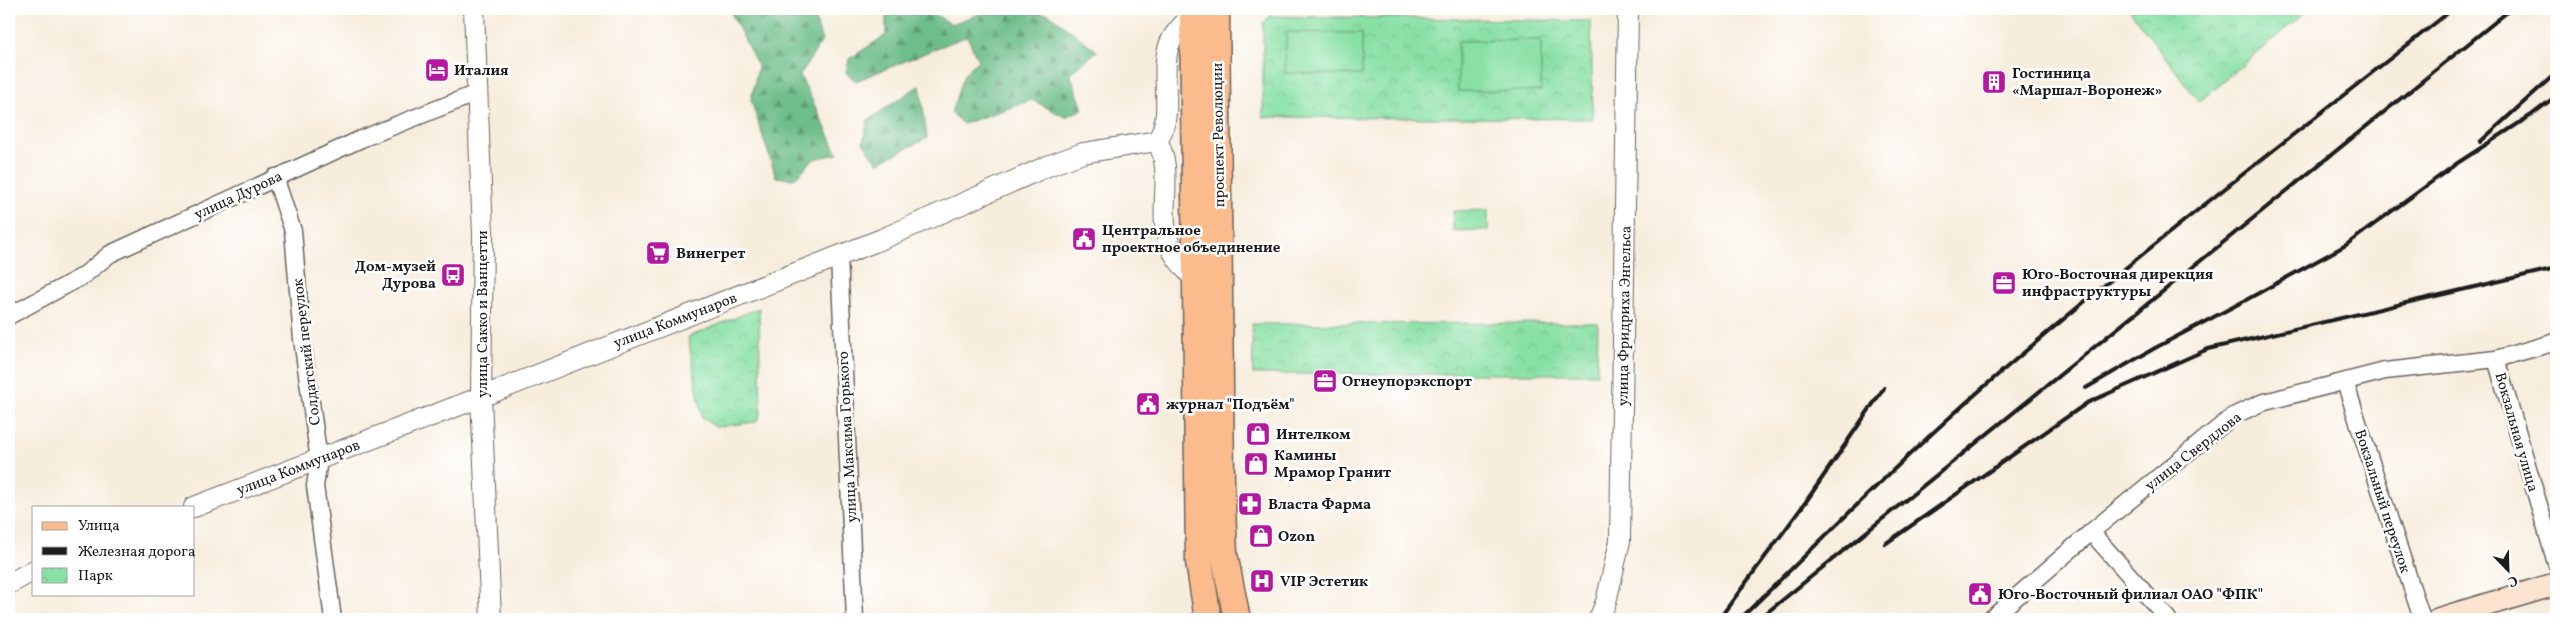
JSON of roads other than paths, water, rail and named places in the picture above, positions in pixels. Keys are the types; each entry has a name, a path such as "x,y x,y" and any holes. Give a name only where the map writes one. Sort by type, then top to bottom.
{"main road":[{"name":"проспект Революции","path":"1201,11 1196,281 1198,562 1208,619"},
{"name":"проспект Революции","path":"1201,11 1224,554 1237,619"},
{"path":"2439,619 2556,584"}],"street":[{"name":"улица Сакко и Ванцетти","path":"474,9 483,235 481,397 491,619"},
{"name":"улица Фридриха Энгельса","path":"1599,619 1606,602 1620,541 1628,9"},
{"path":"1196,281 1174,256 1168,242 1164,157 1157,141 1165,124 1168,48 1174,35 1201,11"},
{"name":"улица Дурова","path":"9,316 83,276 110,254 274,177 477,92"},
{"name":"улица Коммунаров","path":"195,507 481,397 839,256 1075,156 1110,147 1157,141"},
{"name":"Солдатский переулок","path":"274,177 293,231 302,339 319,460 315,486 333,619"},
{"name":"улица Максима Горького","path":"839,256 855,619"},
{"name":"улица Свердлова","path":"1991,619 2091,532 2233,416 2261,403 2385,371 2496,359 2556,342"},
{"name":"Вокзальная улица","path":"2496,359 2556,563"},
{"name":"Вокзальный переулок","path":"2345,382 2422,619"},
{"path":"2091,532 2168,619"},
{"path":"9,584 32,571"}],"railway":[{"path":"1740,619 1896,467 1960,408 2049,331 2163,237 2453,9"},
{"path":"1759,619 2511,9"},
{"path":"2480,142 2556,73"},
{"path":"2086,388 2155,348 2346,245 2456,164 2530,116 2556,96"},
{"path":"1885,544 2087,403 2208,349 2556,268"},
{"path":"1719,619 1805,503 1884,388"}],"place":[{"name":"Италия","path":"437,70"},
{"name":"Гостиница «Маршал-Воронеж»","path":"1994,82"},
{"name":"Центральное проектное объединение","path":"1084,239"},
{"name":"Винегрет","path":"658,253"},
{"name":"Дом-музей Дурова","path":"453,275"},
{"name":"Юго-Восточная дирекция инфраструктуры","path":"2004,283"},
{"name":"Огнеупорэкспорт","path":"1325,381"},
{"name":"журнал \"Подъём\"","path":"1148,404"},
{"name":"Интелком","path":"1258,434"},
{"name":"Камины Мрамор Гранит","path":"1256,464"},
{"name":"Власта Фарма","path":"1250,504"},
{"name":"Ozon","path":"1261,536"},
{"name":"VIP Эстетик","path":"1262,581"},
{"name":"Юго-Восточный филиал ОАО \"ФПК\"","path":"1980,594"}]}
